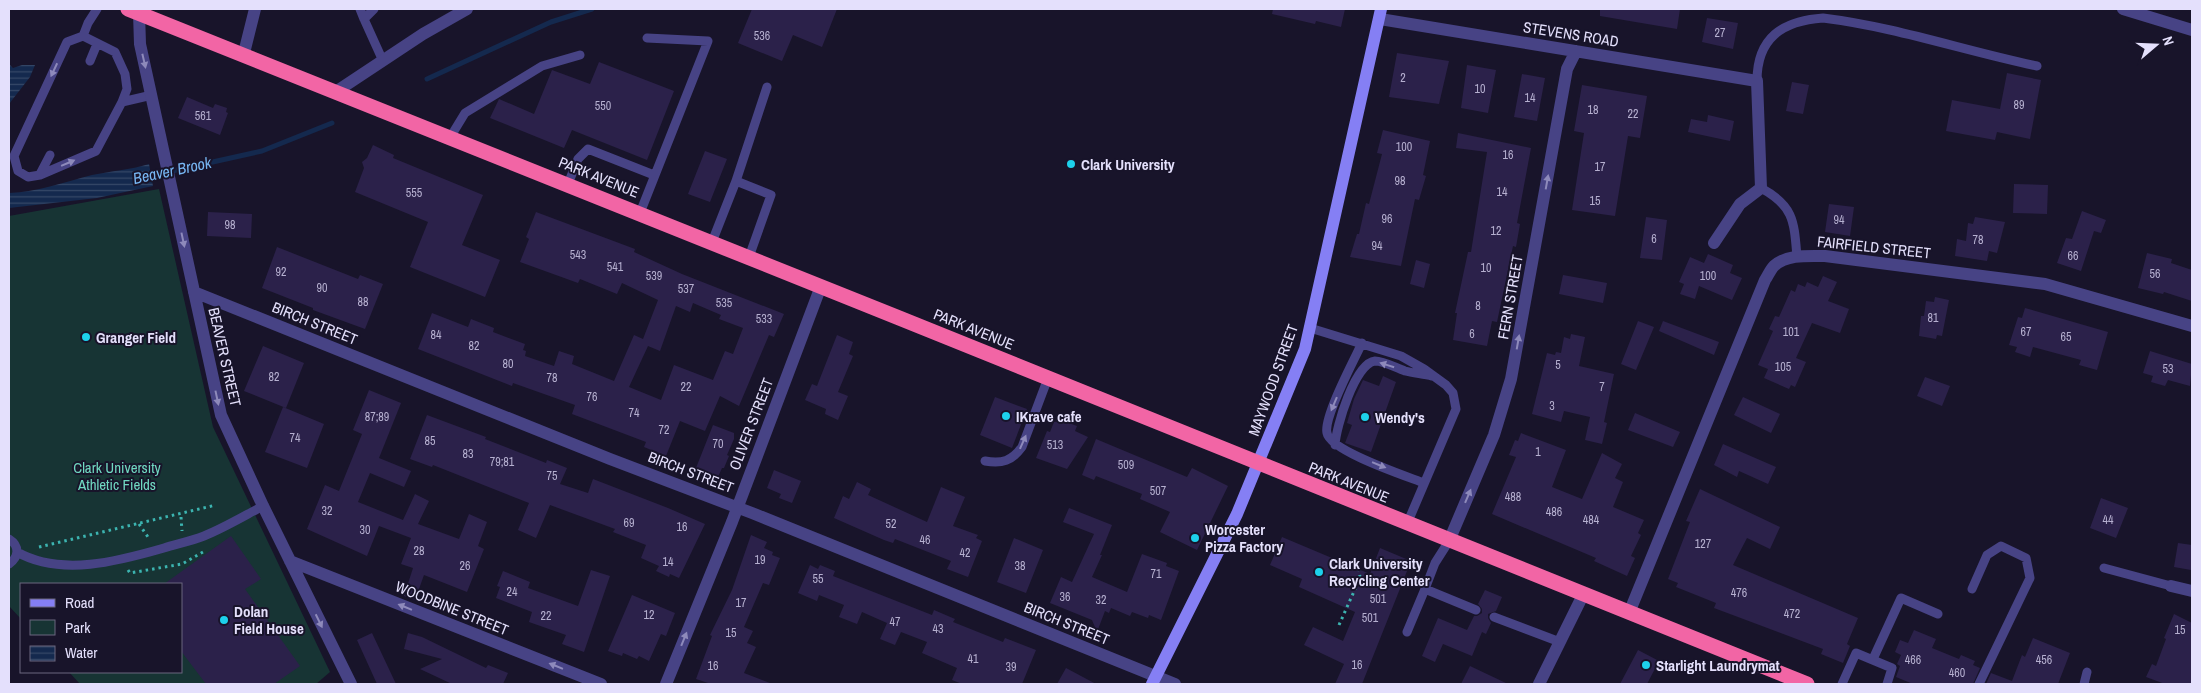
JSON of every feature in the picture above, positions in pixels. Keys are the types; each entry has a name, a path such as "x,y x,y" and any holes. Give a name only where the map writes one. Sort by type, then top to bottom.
{"highway":[{"name":"PARK AVENUE","path":"135,10 821,286 1258,465 1629,613 1784,680 1807,684"}],"street":[{"path":"244,53 255,9"},
{"path":"338,91 467,9"},
{"path":"2123,9 2192,30"},
{"name":"BEAVER STREET","path":"135,10 140,44 221,415 347,683"},
{"name":"STEVENS ROAD","path":"1380,14 1576,51 1757,81"},
{"name":"MAYWOOD STREET","path":"1154,680 1237,514 1305,349 1380,14"},
{"name":"FERN STREET","path":"1450,541 1494,435 1511,379 1567,69 1576,51"},
{"path":"1714,243 1740,204 1761,188 1757,81"},
{"name":"FAIRFIELD STREET","path":"1629,613 1765,280 1774,266 1797,257 1825,256 2045,284 2192,326"},
{"name":"OLIVER STREET","path":"666,684 737,507 821,286"},
{"name":"BIRCH STREET","path":"194,292 610,460 737,507 1154,680 1175,684"},
{"name":"WOODBINE STREET","path":"290,561 601,684"},
{"path":"2171,586 2192,591"},
{"path":"1539,684 1583,595"}],"lane":[{"path":"83,36 115,52 125,74 127,89 122,102 96,151 40,175 28,176 18,171 14,156 67,42 83,36 88,23 97,9"},
{"path":"360,9 383,61"},
{"path":"364,19 374,9"},
{"path":"1757,81 1757,64 1760,54 1778,31 1809,19 1823,18 1950,44 2037,66"},
{"path":"640,213 708,41 647,38"},
{"path":"90,61 97,44"},
{"path":"450,136 465,113 542,66 580,55"},
{"path":"712,242 736,181 768,87"},
{"path":"122,102 152,95"},
{"path":"568,184 578,159 588,149 654,175"},
{"path":"40,175 50,156"},
{"path":"736,181 771,195 749,257"},
{"path":"1761,188 1782,201 1787,209 1794,227 1797,257"},
{"path":"1310,328 1401,356 1434,376 1453,393 1456,409 1407,524"},
{"path":"1362,343 1326,426 1327,435 1335,445 1360,458 1424,483"},
{"path":"1335,445 1335,435 1350,392 1361,370 1376,361 1406,371 1434,376"},
{"path":"985,461 996,463 1006,461 1015,456 1022,447 1048,378"},
{"path":"17,552 32,559 49,562 83,565 110,562 204,536 263,506"},
{"path":"9,539 16,545 17,552 9,564"},
{"path":"1407,632 1435,564 1450,541"},
{"path":"1972,589 1987,555 2001,546 2026,558 2030,578 1979,684"},
{"path":"2104,568 2171,586"},
{"path":"1425,589 1476,610"},
{"path":"1873,659 1901,598 1938,614"},
{"path":"1494,617 1560,642"},
{"path":"1842,684 1856,653 1892,668 1887,684"},
{"path":"2084,684 2087,672"}],"path":[{"path":"31,549 216,505"},
{"path":"139,524 157,550"},
{"path":"1339,625 1360,578 1359,568"}],"green space":[{"name":"Clark University Athletic Fields","path":"159,189 213,427 330,672 316,684 80,684 70,673 182,673 182,583 20,583 20,618 9,606 9,216"}],"water":[{"path":"9,64 13,68 22,65 35,65 30,77 9,104"},
{"name":"Beaver Brook","path":"149,164 153,186 97,198 9,208 9,193 41,189 92,175"}],"building":[{"path":"752,9 837,9 822,47 793,35 782,61 738,43"},
{"path":"1273,9 1345,9 1341,27 1316,21 1315,24 1272,14"},
{"path":"1600,9 1680,9 1677,29 1600,16"},
{"path":"1707,18 1738,23 1733,49 1702,42"},
{"path":"1397,53 1449,61 1439,104 1389,97"},
{"path":"599,62 674,91 647,160 572,130 564,148 490,118 499,99 534,114 552,70 590,84"},
{"path":"1467,65 1496,70 1488,113 1461,108"},
{"path":"2007,73 2041,80 2030,139 1997,132 1995,140 1946,131 1952,100 2000,109"},
{"path":"1522,74 1545,78 1537,121 1514,117"},
{"path":"1792,82 1809,85 1803,114 1786,111"},
{"path":"1582,85 1647,96 1640,138 1628,136 1615,216 1572,210 1584,133 1574,131"},
{"path":"187,97 213,108 215,104 227,108 226,112 228,113 220,135 178,118"},
{"path":"1708,115 1734,121 1730,141 1688,132 1691,119 1707,122"},
{"path":"1383,130 1430,141 1423,175 1426,176 1419,200 1415,199 1401,266 1350,257 1357,234 1359,234 1366,203 1369,204 1382,154 1377,153"},
{"path":"1458,133 1531,148 1517,223 1520,224 1516,247 1513,246 1497,322 1492,321 1487,346 1453,340 1457,313 1455,313 1468,252 1471,252 1487,152 1456,148"},
{"path":"373,145 394,155 393,158 483,195 462,245 500,260 485,297 410,267 428,222 355,192 364,168 362,162 367,158"},
{"path":"705,151 727,159 710,202 688,194"},
{"path":"2014,184 2048,185 2047,214 2013,213"},
{"path":"1829,204 1854,207 1850,236 1825,232"},
{"path":"2082,211 2106,220 2101,233 2094,231 2081,271 2057,263 2066,238 2072,239"},
{"path":"208,212 252,214 251,238 207,236"},
{"path":"536,212 635,249 634,252 682,274 784,314 774,337 769,335 739,406 720,396 705,431 680,421 666,456 644,447 646,442 572,414 575,405 513,383 512,386 418,349 432,313 468,327 471,319 494,328 493,332 525,344 523,350 526,351 525,356 554,366 559,351 574,356 572,364 614,381 634,335 643,339 658,300 622,283 617,294 580,279 578,283 520,262 529,239 526,237","holes":["693,303 721,315 719,319 743,328 733,354 725,351 713,380 674,365 661,400 629,387 648,346 660,351 676,306 690,312"]},
{"path":"1646,217 1667,220 1662,260 1640,258"},
{"path":"1975,217 2005,222 1997,253 1989,251 1987,261 1955,256 1957,239 1966,241 1968,223 1973,224"},
{"path":"277,247 358,279 360,275 383,284 365,329 313,310 313,308 262,288"},
{"path":"2147,253 2172,259 2171,263 2192,270 2192,301 2164,292 2163,294 2138,288"},
{"path":"1708,254 1733,265 1730,273 1742,278 1732,300 1699,286 1695,299 1680,294 1684,284 1679,282 1690,257 1704,263"},
{"path":"1416,260 1430,264 1424,288 1410,284"},
{"path":"1563,275 1607,283 1603,303 1559,294"},
{"path":"1823,276 1837,282 1828,301 1849,309 1840,333 1812,323 1796,358 1806,362 1795,387 1791,385 1789,389 1764,378 1768,369 1758,365 1773,331 1769,329 1775,316 1779,317 1791,290 1795,292 1798,284 1805,287 1807,282 1818,287"},
{"path":"1935,297 1949,300 1942,336 1937,335 1936,339 1919,336 1921,316 1924,316 1926,301 1934,302"},
{"path":"2025,308 2108,332 2097,370 2079,365 2081,360 2033,347 2030,357 2015,352 2017,347 2009,345 2018,317 2022,318"},
{"path":"1638,321 1654,327 1636,370 1621,364"},
{"path":"1663,321 1719,342 1714,355 1659,331"},
{"path":"1571,334 1585,337 1579,366 1614,374 1604,422 1607,423 1602,444 1585,440 1590,417 1564,411 1561,422 1532,414 1547,353 1555,355 1556,352 1561,353 1564,337 1570,339"},
{"path":"837,335 853,342 849,354 853,356 838,392 848,396 838,420 825,414 826,409 805,400 812,384 817,386"},
{"path":"263,346 304,363 286,408 244,391"},
{"path":"2150,351 2192,364 2190,386 2168,380 2165,386 2151,382 2153,376 2143,373"},
{"name":"Wendy's","path":"1383,376 1396,382 1371,452 1345,443 1352,425 1347,423 1354,399 1363,380 1379,386"},
{"path":"1925,377 1950,386 1942,406 1917,396"},
{"path":"369,390 401,403 379,458 411,471 404,487 370,473 358,502 403,520 415,494 429,501 418,524 459,539 469,514 487,522 478,546 484,549 467,592 424,575 415,600 404,596 413,568 401,564 411,538 379,526 367,556 307,529 325,485 339,491 362,434 353,430"},
{"path":"995,397 1027,409 1012,448 980,435"},
{"path":"1743,397 1780,414 1771,433 1734,415"},
{"path":"283,407 324,424 307,468 265,452"},
{"path":"1635,413 1680,432 1673,447 1628,430"},
{"path":"427,415 486,437 485,439 546,463 547,460 567,468 560,484 588,493 593,479 705,524 679,578 670,574 669,577 656,571 659,566 641,558 646,545 613,532 615,529 550,505 536,538 518,530 529,503 433,465 432,467 410,459"},
{"path":"1063,421 1077,426 1075,431 1088,437 1067,469 1036,458 1047,431 1050,432 1054,422"},
{"path":"713,425 734,433 734,439 727,455 729,456 718,477 696,468"},
{"path":"1521,433 1566,450 1552,487 1582,499 1602,453 1622,464 1615,478 1623,482 1613,507 1644,520 1638,533 1641,535 1631,556 1635,558 1627,576 1594,561 1596,558 1492,514 1516,457 1509,455 1515,440 1518,441"},
{"path":"1096,439 1187,477 1192,468 1228,486 1197,550 1160,532 1170,512 1140,499 1142,494 1096,476 1094,480 1082,475"},
{"path":"1723,444 1776,467 1768,484 1739,471 1737,477 1714,465"},
{"path":"774,470 801,481 792,503 779,498 781,494 767,488"},
{"path":"857,482 871,489 868,495 927,522 941,487 965,497 953,526 978,535 976,538 982,541 968,577 947,569 951,561 895,539 893,543 884,540 834,518 843,496 849,499"},
{"path":"1700,489 1780,527 1770,549 1747,538 1733,565 1858,618 1847,644 1850,646 1843,663 1821,654 1823,649 1714,608 1716,603 1676,587 1678,583 1668,579 1690,522 1686,521"},
{"path":"2101,498 2128,508 2116,538 2090,528"},
{"path":"1069,508 1112,525 1092,577 1127,592 1142,554 1167,563 1166,566 1179,571 1161,620 1149,615 1148,618 1132,612 1130,616 1111,608 1109,613 1105,611 1097,632 1092,620 1050,603 1061,577 1072,582 1094,534 1063,522"},
{"path":"751,535 767,542 764,548 773,552 772,555 780,558 769,585 763,583 744,627 753,631 747,643 756,647 744,673 770,683 711,684 696,679 712,636 710,635 732,590"},
{"name":"Dolan Field House","path":"231,536 261,579 245,589 300,666 274,684 206,684 182,652 182,583 165,583"},
{"path":"1282,537 1370,574 1380,548 1411,561 1362,684 1335,684 1344,664 1304,645 1313,627 1343,641 1355,612 1299,587 1302,579 1270,565"},
{"path":"1014,538 1043,550 1026,593 997,582"},
{"path":"2178,543 2192,545 2191,570 2174,567"},
{"path":"810,565 818,569 820,565 835,571 833,576 932,615 934,610 955,619 953,622 1003,642 1005,638 1036,650 1022,684 962,684 952,680 957,668 922,653 927,642 901,632 895,645 880,639 887,623 862,612 857,624 839,617 844,605 819,595 817,601 798,593"},
{"path":"591,570 610,576 584,652 562,644 566,635 529,622 532,612 496,598 500,587 497,586 503,571 530,582 528,588 578,606"},
{"path":"1485,590 1502,597 1496,611 1488,614 1491,623 1486,634 1482,632 1472,656 1443,644 1435,662 1422,656 1438,618 1467,630 1474,616 1482,613 1482,609 1478,604"},
{"path":"632,595 675,613 666,636 661,634 649,661 639,656 637,659 623,653 622,656 608,651"},
{"path":"2174,614 2192,623 2192,684 2165,684 2146,677 2152,664 2156,666 2166,639 2164,638"},
{"path":"1914,630 1936,639 1932,648 1959,659 1961,655 1975,661 1973,665 1980,668 1973,684 1913,684 1896,677 1900,666 1897,664 1901,655 1895,652 1900,640 1908,643"},
{"path":"372,633 396,684 377,684 357,640"},
{"path":"408,633 422,637 486,668 488,665 508,673 503,684 452,684 420,669 442,659 404,649"},
{"path":"2033,638 2070,653 2058,684 1986,684 1991,673 2012,681 2022,655 2025,657"},
{"path":"1638,650 1659,661 1647,684 1620,684"},
{"path":"1470,666 1508,684 1461,684"},
{"path":"1066,668 1096,684 1057,684"}],"waterway":[{"name":"Beaver Brook","path":"427,79 551,22 592,9"},
{"name":"Beaver Brook","path":"145,177 262,151 332,123"}],"place":[{"name":"Clark University","path":"1071,164"},
{"name":"Granger Field","path":"86,337"},
{"name":"IKrave cafe","path":"1006,416"},
{"name":"Wendy's","path":"1365,417"},
{"name":"Worcester Pizza Factory","path":"1195,538"},
{"name":"Clark University Recycling Center","path":"1319,572"},
{"name":"Dolan Field House","path":"224,620"},
{"name":"Starlight Laundrymat","path":"1646,665"}]}
